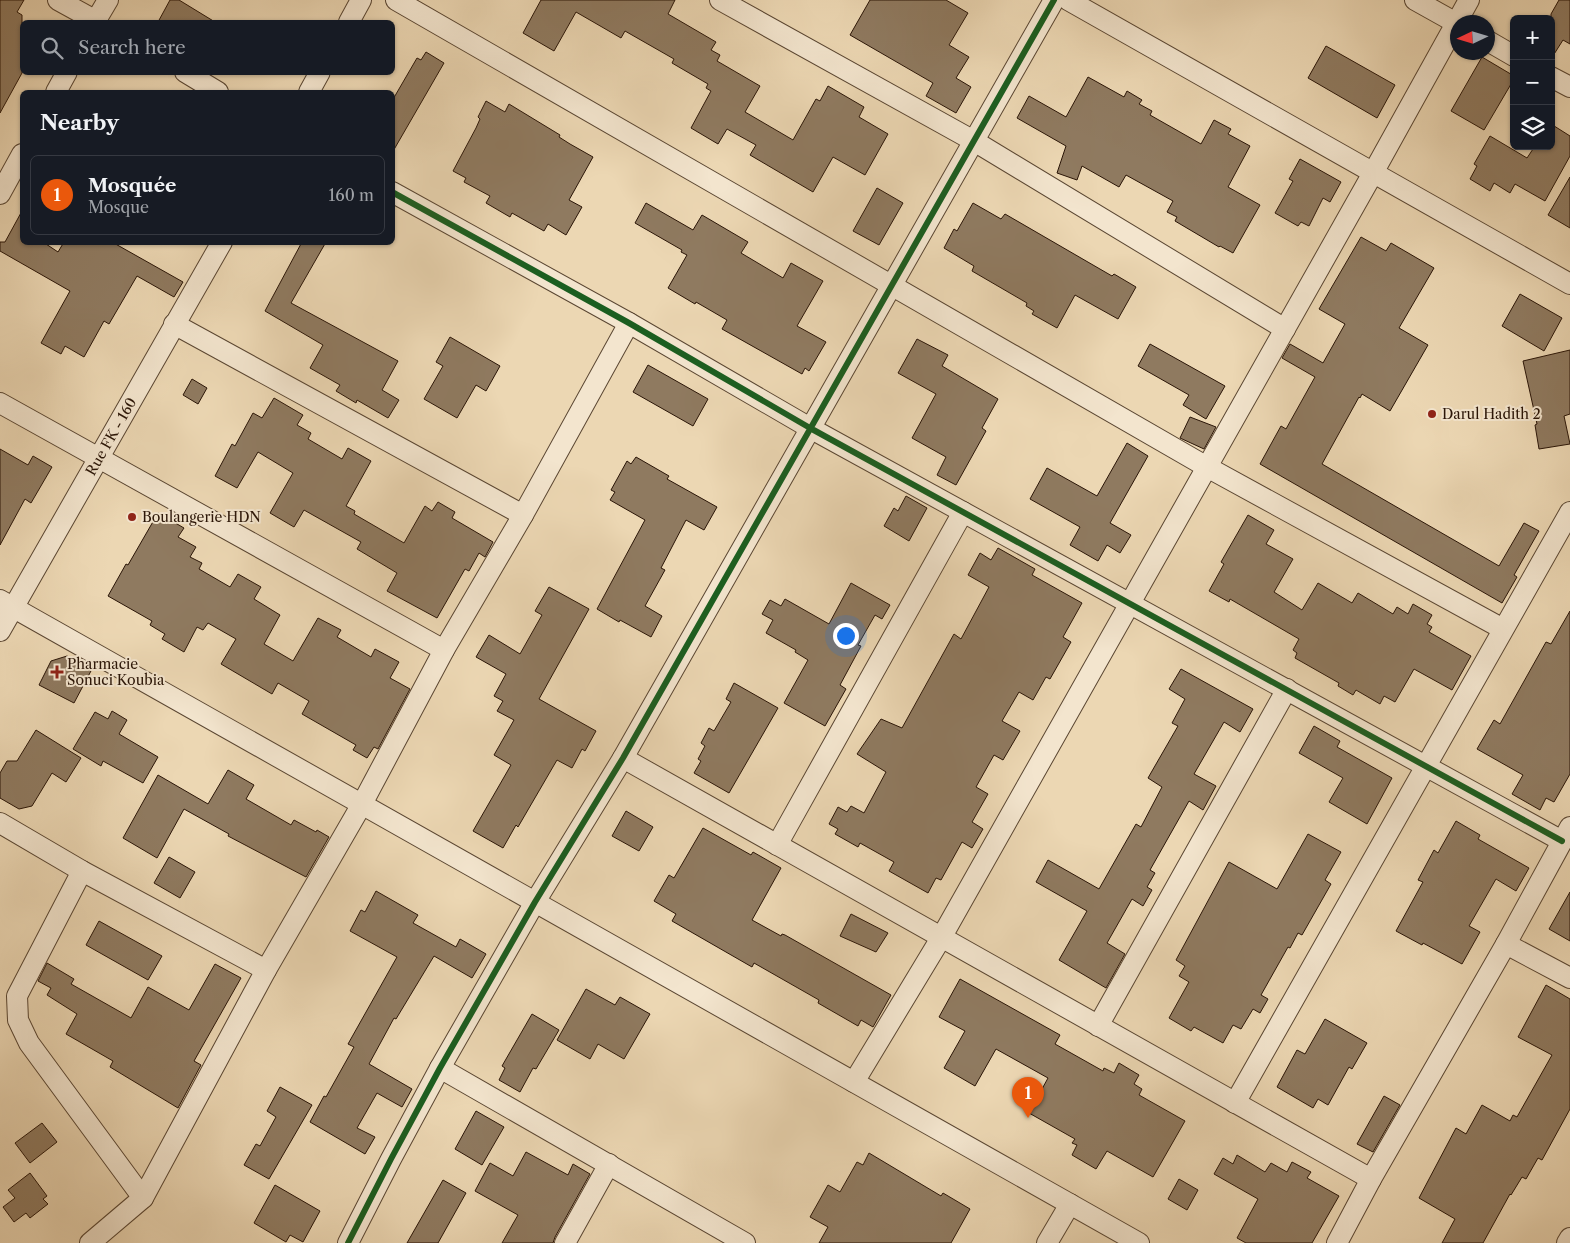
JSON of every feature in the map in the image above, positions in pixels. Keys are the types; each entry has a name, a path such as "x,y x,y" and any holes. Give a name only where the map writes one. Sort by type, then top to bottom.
{"street":[{"path":"58,0 93,20"},
{"path":"97,20 108,0"},
{"path":"349,20 361,0"},
{"path":"396,0 1207,467 1503,629"},
{"path":"720,0 974,141 1285,329"},
{"path":"354,1241 391,1159 440,1068 535,902 623,758 1054,0"},
{"path":"1068,0 1570,284"},
{"path":"1415,0 1450,20"},
{"path":"1462,15 1469,0"},
{"path":"854,1082 941,938 1450,36"},
{"path":"1495,45 1510,54"},
{"path":"57,90 65,75"},
{"path":"190,75 215,90"},
{"path":"310,90 318,75"},
{"path":"1555,79 1570,87"},
{"path":"0,194 20,158"},
{"path":"395,194 629,323 810,428 1426,766 1566,834 1337,1243"},
{"name":"Rue FK - 160","path":"0,631 7,604 98,459 220,245"},
{"path":"90,1243 143,1198 266,970 362,804 444,650 523,515 629,323"},
{"path":"174,324 523,515"},
{"path":"0,403 444,650"},
{"path":"777,845 963,512"},
{"path":"1235,1103 1570,512"},
{"path":"7,604 1140,1243"},
{"path":"1098,1026 1287,689"},
{"path":"623,758 1371,1180"},
{"path":"0,823 82,871 266,970"},
{"path":"82,871 17,996 18,1020 29,1043 143,1198"},
{"path":"1506,944 1570,978"},
{"path":"440,1068 745,1243"},
{"path":"565,1243 609,1164"},
{"path":"1047,1243 1070,1204"},
{"path":"1567,1243 1570,1238"}],"building":[{"path":"0,0 24,0 17,12 22,15 22,20 20,20 21,75 0,113"},
{"path":"170,0 179,0 212,20 159,20"},
{"path":"541,0 675,0 668,14 716,42 711,50 720,55 717,61 760,86 745,112 793,140 816,99 820,101 828,86 864,107 859,117 888,134 865,175 833,157 813,192 750,155 756,145 727,129 718,144 691,128 711,91 706,88 708,84 672,63 674,59 625,31 621,38 576,12 554,51 523,33"},
{"path":"870,0 946,0 968,13 949,45 969,57 956,78 971,87 956,113 926,96 933,83 850,35"},
{"path":"1559,0 1570,0 1570,44 1563,40 1555,53 1555,15 1551,14"},
{"path":"1326,46 1395,85 1377,118 1308,78"},
{"path":"426,52 444,63 395,148 395,96 417,58 421,60"},
{"path":"1480,60 1487,60 1510,74 1510,86 1484,130 1451,111"},
{"path":"1088,77 1124,97 1127,91 1142,100 1139,104 1152,111 1150,115 1201,144 1214,120 1231,129 1228,134 1250,146 1228,187 1260,205 1233,253 1219,247 1175,221 1177,217 1167,212 1173,201 1126,175 1119,187 1082,166 1077,180 1057,173 1066,146 1017,118 1029,96 1066,117"},
{"path":"486,101 505,112 509,104 593,157 569,200 582,207 566,235 548,224 544,231 512,213 510,217 486,203 490,196 464,182 466,178 453,171 476,128 480,119 478,117"},
{"path":"1555,127 1570,136 1570,156 1545,201 1515,184 1510,193 1494,183 1490,191 1470,179 1477,166 1474,164 1490,136 1510,148 1510,150 1514,150 1527,158 1532,150 1555,150"},
{"path":"1300,159 1341,182 1330,202 1323,198 1309,226 1301,222 1298,226 1275,213 1293,181 1289,179"},
{"path":"1570,177 1570,228 1548,215"},
{"path":"877,188 903,203 879,245 853,231"},
{"path":"646,203 693,230 702,215 748,242 741,253 783,278 791,263 823,281 797,326 826,342 809,371 805,368 802,374 722,329 727,320 668,288 687,255 681,252 682,250 635,223"},
{"path":"973,203 1001,219 1005,214 1112,276 1114,274 1136,287 1118,319 1075,295 1057,328 1032,314 1034,311 1026,306 1027,303 972,271 974,266 944,248 954,229 957,231"},
{"path":"20,215 20,245 48,245 58,252 62,245 117,245 183,282 174,297 137,276 109,324 104,321 84,357 65,346 61,354 41,343 70,291 0,251 0,242 5,242"},
{"path":"1361,237 1386,251 1391,243 1434,268 1399,328 1428,345 1390,411 1362,394 1359,397 1322,464 1499,566 1524,523 1539,531 1514,575 1517,577 1502,603 1260,464 1281,426 1286,429 1315,377 1282,358 1290,344 1323,363 1345,324 1319,309"},
{"path":"300,245 324,245 291,303 398,361 382,390 399,400 388,418 357,400 356,403 336,391 340,385 310,368 323,345 265,311"},
{"path":"1520,294 1562,318 1544,351 1502,326"},
{"path":"450,337 500,366 486,391 476,385 457,418 424,399 443,366 436,362"},
{"path":"917,339 948,355 942,366 998,399 982,428 986,431 956,485 937,475 946,457 912,438 936,394 898,373"},
{"path":"1150,344 1225,386 1206,419 1183,405 1189,395 1138,366"},
{"path":"1570,350 1570,414 1564,416 1570,444 1539,449 1535,425 1537,424 1523,361"},
{"path":"648,365 708,399 693,426 633,392"},
{"path":"192,379 207,388 198,404 183,395"},
{"path":"274,398 303,415 297,425 311,433 308,439 342,459 348,448 371,461 346,506 355,511 354,514 404,543 425,506 432,511 438,502 455,512 452,518 493,542 485,557 479,553 469,571 465,569 437,618 387,591 397,573 357,549 361,542 304,510 294,527 270,513 293,473 258,452 237,488 215,476 232,444 235,446 253,413 262,418"},
{"path":"1190,417 1216,427 1204,449 1180,438"},
{"path":"1127,443 1148,456 1110,523 1131,535 1120,553 1107,545 1098,561 1070,545 1080,527 1030,499 1047,468 1097,496"},
{"path":"0,449 28,465 33,456 52,467 31,503 25,499 0,545"},
{"path":"636,457 669,476 667,479 717,507 704,530 686,520 661,568 665,570 645,606 662,616 651,637 597,609 645,520 610,500 615,492 611,490 627,461 631,464"},
{"path":"906,496 927,508 909,541 884,526 894,508 898,511"},
{"path":"158,513 184,528 178,537 196,547 190,557 202,563 199,569 230,587 238,574 261,587 254,599 280,615 264,644 293,661 318,618 341,630 337,637 371,657 375,649 399,662 390,678 410,689 378,749 374,747 367,758 353,750 356,745 302,714 309,701 278,683 272,694 221,664 236,639 208,623 203,630 197,627 184,652 162,639 165,634 150,625 152,621 108,596"},
{"path":"1248,515 1274,530 1266,544 1293,559 1274,592 1302,610 1318,583 1352,603 1358,593 1393,614 1397,607 1408,614 1413,604 1432,615 1427,624 1432,627 1429,632 1471,656 1452,690 1414,669 1395,702 1384,696 1380,704 1356,690 1353,695 1338,686 1339,683 1295,658 1297,653 1293,650 1299,639 1230,599 1229,602 1209,591 1224,564 1221,562"},
{"path":"998,548 1035,569 1032,575 1082,603 1063,637 1071,642 1050,679 1046,677 1033,700 1019,692 1002,721 1020,731 1003,760 994,755 976,787 988,794 972,822 983,829 972,848 962,842 941,880 936,878 928,893 889,871 894,862 860,843 858,847 835,834 838,829 829,824 838,807 847,812 851,806 864,813 886,772 857,754 881,719 902,728 954,634 961,639 989,587 968,575 980,553 991,560"},
{"path":"851,583 890,605 882,619 875,615 858,645 861,646 840,685 846,689 825,726 784,703 808,660 795,652 796,650 766,633 773,620 762,614 770,600 781,606 785,599 829,624"},
{"path":"549,587 589,609 539,699 596,731 585,751 582,749 572,768 557,760 518,827 516,825 503,848 473,831 511,765 494,755 514,720 497,711 503,701 494,696 506,674 476,657 489,635 520,654 542,615 535,611"},
{"path":"1570,611 1570,774 1554,802 1546,798 1540,810 1512,794 1523,775 1477,749 1494,720 1500,724 1546,642 1551,644"},
{"path":"67,656 92,669 74,703 39,685 51,661"},
{"path":"1181,669 1253,709 1240,732 1224,722 1194,774 1216,786 1203,810 1189,801 1150,870 1155,873 1147,887 1152,890 1143,906 1132,899 1107,943 1125,954 1106,988 1059,960 1087,911 1036,882 1048,860 1099,889 1136,824 1141,827 1162,787 1148,778 1178,726 1172,723 1185,699 1169,689"},
{"path":"734,683 778,708 729,793 694,773 701,761 698,759 705,746 701,743 709,728 714,731 731,702 726,699"},
{"path":"112,711 127,720 119,734 158,757 143,783 103,761 101,766 73,749 95,712 108,719"},
{"path":"1314,726 1340,741 1337,747 1392,778 1367,824 1329,802 1343,778 1299,753"},
{"path":"36,730 81,758 66,782 52,773 32,806 19,809 0,798 0,773 7,761 17,761"},
{"path":"228,770 254,785 246,799 291,825 294,820 329,837 306,877 228,836 229,834 184,809 157,858 123,838 158,775 208,804"},
{"path":"626,811 653,827 639,851 612,836"},
{"path":"1456,821 1480,835 1478,839 1529,868 1516,891 1496,879 1469,926 1480,932 1462,964 1396,931 1423,882 1418,880 1434,850 1438,853"},
{"path":"703,828 751,855 753,852 781,868 752,920 781,936 782,934 785,935 891,995 873,1027 861,1020 858,1026 818,1003 819,1000 754,963 752,967 672,921 676,914 654,901 669,875 674,878"},
{"path":"1308,834 1341,852 1325,880 1331,884 1302,935 1298,933 1290,948 1288,947 1261,995 1268,999 1260,1013 1253,1009 1241,1029 1233,1025 1223,1043 1194,1027 1191,1031 1169,1018 1189,982 1179,976 1185,966 1176,960 1229,862 1277,889"},
{"path":"169,857 195,872 180,898 154,883"},
{"path":"376,891 418,915 413,923 456,947 460,939 486,954 472,978 434,956 396,1019 394,1018 369,1064 412,1089 402,1107 377,1093 357,1128 375,1137 365,1154 310,1122 354,1047 348,1044 397,957 350,931 361,910 365,912"},
{"path":"1570,892 1570,941 1549,929"},
{"path":"851,914 888,933 876,952 840,936"},
{"path":"99,921 162,956 148,980 86,945"},
{"path":"47,963 74,979 71,984 131,1018 148,987 189,1010 215,964 241,978 194,1061 201,1065 178,1108 110,1067 113,1061 66,1034 77,1014 47,995 51,988 38,981"},
{"path":"960,979 1060,1035 1055,1044 1103,1071 1104,1068 1114,1073 1119,1063 1139,1075 1134,1084 1142,1089 1139,1095 1185,1121 1153,1177 1107,1151 1096,1169 1072,1155 1077,1145 1072,1143 1075,1139 1029,1113 1048,1078 996,1049 975,1086 944,1068 965,1031 939,1017"},
{"path":"1546,985 1570,999 1570,1109 1542,1160 1538,1158 1526,1179 1522,1177 1510,1194 1483,1243 1442,1243 1455,1219 1419,1198 1456,1128 1466,1134 1482,1105 1510,1121 1513,1115 1517,1117 1552,1055 1518,1037"},
{"path":"586,989 615,1005 620,997 650,1014 624,1059 598,1044 590,1059 557,1040"},
{"path":"532,1014 559,1030 536,1069 533,1068 520,1092 499,1080 505,1068 502,1066"},
{"path":"1325,1019 1367,1043 1352,1069 1349,1067 1328,1105 1318,1099 1313,1108 1277,1087 1297,1050 1305,1054"},
{"path":"280,1087 312,1105 269,1179 244,1165 256,1144 260,1146 276,1117 267,1111"},
{"path":"1384,1096 1400,1105 1373,1152 1357,1144"},
{"path":"476,1111 504,1127 482,1165 455,1149"},
{"path":"42,1123 57,1142 30,1163 15,1143"},
{"path":"526,1152 568,1175 573,1164 590,1174 553,1243 502,1243 518,1215 475,1191 490,1163 513,1176"},
{"path":"869,1153 941,1196 943,1193 970,1209 951,1243 819,1243 828,1227 810,1217 828,1185 840,1192 857,1162 863,1165"},
{"path":"1237,1155 1265,1172 1271,1163 1287,1172 1292,1162 1311,1172 1307,1178 1339,1196 1312,1243 1246,1243 1237,1238 1258,1199 1214,1174 1223,1158 1233,1164"},
{"path":"30,1173 47,1196 43,1199 48,1204 30,1218 26,1213 14,1222 3,1207 15,1198 8,1190"},
{"path":"1179,1179 1198,1190 1187,1210 1168,1199"},
{"path":"443,1180 466,1193 438,1243 407,1243"},
{"path":"275,1185 320,1211 303,1242 290,1235 286,1242 254,1223"}],"cycle path":[{"path":"348,1243 440,1068 535,902 623,758 1054,0"},
{"path":"395,194 629,323 810,428 1562,841"}],"place":[{"name":"Darul Hadith 2","path":"1432,414"},
{"name":"Boulangerie HDN","path":"132,517"},
{"name":"Pharmacie Sonuci Koubia","path":"57,672"},
{"name":"Mosquée","path":"1028,1118"}]}
